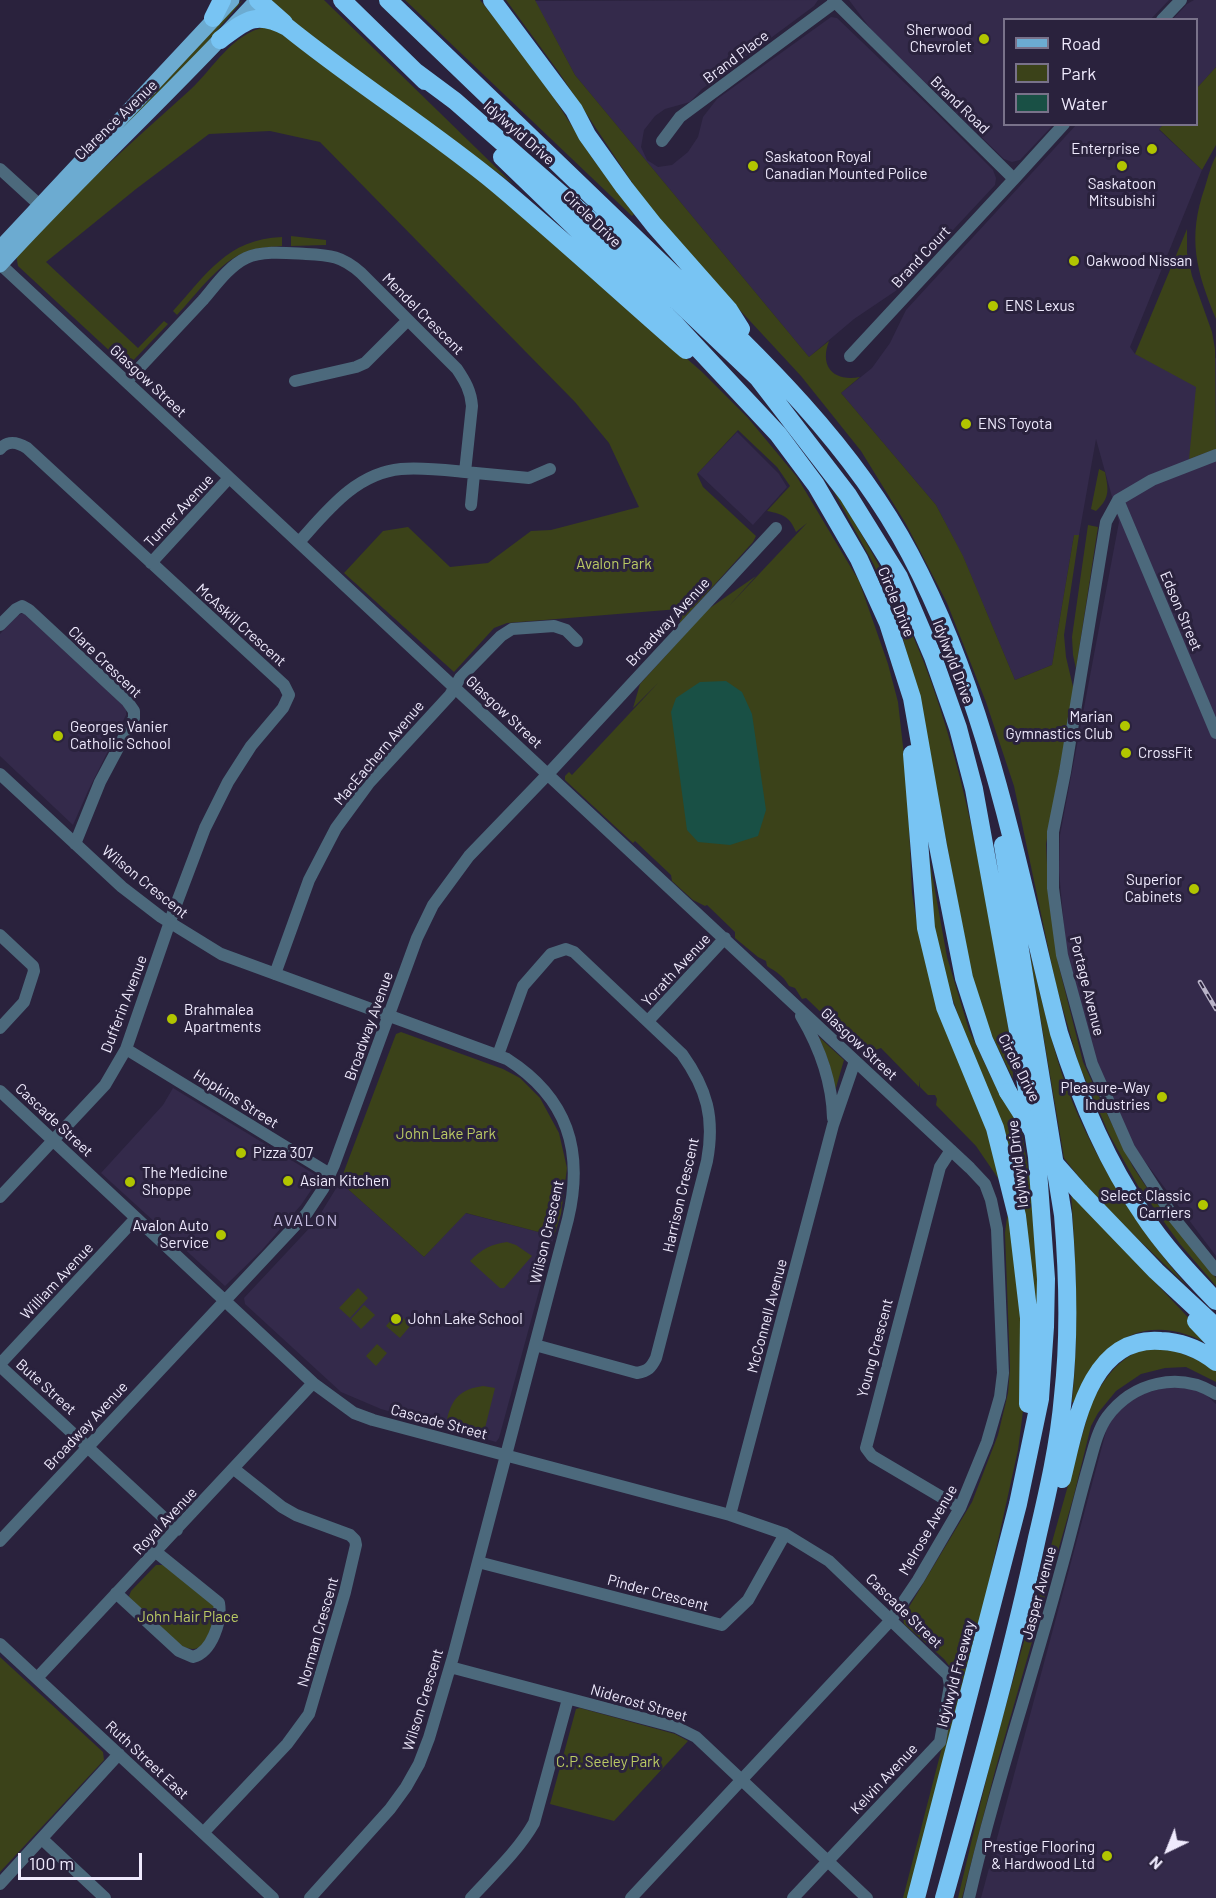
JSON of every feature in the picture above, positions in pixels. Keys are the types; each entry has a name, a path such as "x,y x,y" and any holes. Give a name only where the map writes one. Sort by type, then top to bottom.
{"highway":[{"path":"213,18 222,0"},
{"path":"258,0 315,50"},
{"name":"Circle Drive","path":"342,0 675,324 778,434 816,485 854,549 888,623 912,698 964,978 984,1040 1008,1092 1050,1158 1080,1192 1156,1271 1216,1327"},
{"name":"Circle Drive","path":"388,0 759,356 833,440 876,499 909,551 948,634 971,694 1009,822 1059,1033 1079,1091 1117,1173 1142,1213 1167,1247 1216,1301"},
{"path":"492,0 574,110 587,135 624,187 654,225 729,310 759,356"},
{"path":"220,40 247,20 276,21 287,27 498,185 753,408"},
{"name":"Idylwyld Drive","path":"416,72 455,101 611,238 758,378 848,495 899,577 933,657 958,728 974,789 1018,1031 1038,1157 1046,1279 1045,1328 1040,1399 1028,1458"},
{"path":"898,658 897,670 911,752 926,928 945,1007 994,1128 1017,1216 1029,1318 1028,1458"},
{"path":"944,1898 1026,1592 1051,1482 1063,1396 1068,1318 1063,1215 991,762"},
{"path":"1156,1271 1191,1317 1216,1342"},
{"path":"1026,1592 1045,1542 1080,1410 1101,1368 1114,1355 1130,1346 1152,1340 1175,1342 1192,1348 1216,1362"},
{"name":"Idylwyld Freeway","path":"916,1898 1000,1578 1028,1458"}],"main road":[{"name":"Clarence Avenue","path":"0,264 43,209 213,18 232,0"},
{"name":"Clarence Avenue","path":"0,248 220,40 258,0"}],"street":[{"path":"1164,18 1181,0"},
{"name":"Brand Place","path":"662,141 680,117 833,2"},
{"name":"Brand Road","path":"833,2 1014,179"},
{"path":"1014,179 1062,126"},
{"path":"0,169 43,209"},
{"name":"Brand Court","path":"850,356 1014,179"},
{"name":"Mendel Crescent","path":"127,381 237,264 247,258 286,253 340,258 350,263 408,320 457,369 466,382 472,406 471,505"},
{"name":"Glasgow Street","path":"0,264 725,938 985,1184"},
{"path":"295,381 365,363 408,320"},
{"name":"McAskill Crescent","path":"0,450 9,443 20,444 27,448 284,685 289,695 283,708 251,746 228,782 205,828 170,923"},
{"path":"1118,500 1152,480 1216,455"},
{"path":"299,542 335,503 364,480 383,473 402,469 529,478 550,469"},
{"name":"Turner Avenue","path":"151,563 229,478"},
{"name":"Edson Street","path":"1118,500 1216,733"},
{"name":"Portage Avenue","path":"1118,500 1106,522 1053,832 1053,888 1062,956 1092,1064 1129,1148 1174,1218 1216,1270"},
{"name":"Broadway Avenue","path":"0,1541 307,1213 330,1174 417,938 433,905 469,856 776,528"},
{"name":"Clare Crescent","path":"0,626 16,609 22,606 29,610 127,701 134,711 134,718 100,782 75,844"},
{"name":"MacEachern Avenue","path":"275,974 309,880 336,828 369,783 450,695 454,686 501,636 512,630 554,626 566,630 577,641"},
{"name":"Wilson Crescent","path":"0,774 122,887 170,923 221,954 498,1055 520,1067 552,1100 571,1141 575,1161 572,1200 478,1562 429,1738 419,1764 406,1787 373,1829 310,1898"},
{"name":"Dufferin Avenue","path":"0,1197 105,1085 126,1049 170,923"},
{"path":"0,935 33,966 34,970 24,1002 0,1028"},
{"name":"Yorath Avenue","path":"648,1021 725,938"},
{"name":"Harrison Crescent","path":"498,1055 523,986 551,954 566,949 574,952 682,1054 705,1095 711,1117 711,1140 707,1161 652,1368 646,1372 637,1373 535,1345"},
{"name":"McConnell Avenue","path":"795,1005 816,1042 826,1070 832,1094 833,1125"},
{"name":"Hopkins Street","path":"126,1049 330,1174"},
{"name":"McConnell Avenue","path":"730,1515 833,1125 855,1061"},
{"name":"Cascade Street","path":"0,1091 314,1383 354,1413 730,1515 785,1534 829,1561 936,1664"},
{"name":"Young Crescent","path":"951,1150 940,1167 866,1448 872,1456 960,1508"},
{"name":"Melrose Avenue","path":"631,1898 891,1620 918,1580 960,1508 987,1442 1000,1397 1003,1373 998,1229 992,1200 985,1184"},
{"name":"William Avenue","path":"0,1365 136,1218"},
{"name":"Bute Street","path":"0,1365 177,1530"},
{"name":"Jasper Avenue","path":"969,1898 994,1801 1057,1586 1096,1440 1106,1418 1122,1400 1139,1389 1156,1383 1189,1382 1216,1394"},
{"name":"Royal Avenue","path":"37,1678 314,1383"},
{"name":"Norman Crescent","path":"203,1833 287,1744 309,1714 345,1592 356,1545 350,1535 282,1508 234,1469"},
{"name":"Pinder Crescent","path":"478,1562 722,1625 748,1600 785,1534"},
{"path":"116,1593 179,1651 193,1657 205,1650 212,1640 220,1610 219,1603 156,1552"},
{"name":"Ruth Street East","path":"0,1644 273,1898"},
{"name":"Kelvin Avenue","path":"793,1898 940,1742 950,1685 948,1675 936,1664"},
{"name":"Niderost Street","path":"450,1667 676,1727 696,1737 867,1898"},
{"path":"471,1898 508,1859 527,1836 534,1823 568,1699"},
{"path":"0,1884 119,1754"},
{"path":"42,1839 105,1898"}],"shaded area":[{"path":"818,0 814,6 702,89 690,102 665,109 655,116 644,130 641,147 647,160 658,167 672,165 688,152 698,137 703,117 717,99 831,17 837,18 933,110 993,170 996,178 995,185 897,290 854,319 809,357 575,75 535,1"},
{"path":"849,0 1169,0 1152,18 1003,18 1003,126 1052,126 1020,160 1012,162 1004,159 873,32"},
{"path":"1194,0 1216,0 1216,67 1198,87 1198,18 1174,18"},
{"path":"1075,126 1162,126 1159,130 1202,170 1130,347 1135,354 1209,360 1216,358 1216,1256 1134,1147 1094,1058 1066,949 1059,871 1060,835 1119,522 1096,439 1079,535 1074,535 1052,665 1015,680 963,557 936,505 841,393 872,368 890,343 906,310"},
{"path":"737,432 779,474 787,487 753,525 698,473"},
{"name":"Georges Vanier Catholic School","path":"23,613 28,615 126,710 126,715 73,825 0,756 0,634 17,616"},
{"path":"173,1088 314,1174 316,1178 316,1183 301,1205 262,1250 225,1286 101,1173 163,1105"},
{"name":"John Lake School","path":"340,1182 424,1257 465,1213 554,1236 499,1438 496,1442 381,1409 341,1392 245,1304 244,1298 316,1221"},
{"path":"1171,1386 1189,1387 1205,1394 1216,1404 1216,1898 981,1898 1108,1424 1135,1396"}],"green space":[{"path":"243,0 170,86 70,182 232,9"},
{"path":"271,0 324,0 513,184 325,52"},
{"path":"405,0 480,0 513,41 554,98 593,159 634,214 632,216"},
{"path":"506,0 535,0 575,75 809,357 829,341 826,358 831,371 843,377 860,377 841,393 936,505 963,556 1015,680 1052,665 1074,535 1079,535 1064,635 1066,657 1074,691 1046,844 1048,884 1058,963 1083,1062 1108,1116 1133,1167 1163,1212 1216,1278 1216,1286 1180,1244 1138,1186 1109,1134 1079,1065 1056,985 1014,786 986,702 947,603 906,524 861,451 801,376 700,267 645,202 558,71"},
{"name":"Avalon Park","path":"266,27 276,28 476,176 701,371 748,418 797,477 859,581 888,664 898,702 907,782 912,893 920,941 986,1126 1002,1184 976,1146 936,1105 935,1095 928,1095 920,1087 920,1080 919,1087 881,1048 866,1053 857,1047 806,998 802,999 795,988 789,986 782,976 767,966 766,961 735,938 735,932 707,905 693,900 672,881 671,875 635,841 633,843 565,780 565,776 569,772 572,775 658,683 633,708 640,684 707,610 756,576 729,606 807,523 796,532 785,517 767,511 790,486 777,467 738,430 697,474 703,487 756,536 680,623 679,609 507,623 494,628 454,672 344,573 383,531 408,527 450,567 488,563 531,531 551,530 639,507 609,443 575,402 320,142 270,131 209,134 136,189 46,262 138,348 164,321 168,324 127,367 18,266 16,255 79,191 190,90 233,44 243,36"},
{"path":"1216,67 1216,145 1202,170 1159,129 1162,126 1198,126 1198,87"},
{"path":"1216,156 1216,319 1199,270 1195,239 1199,205"},
{"path":"1187,229 1187,253 1192,276 1212,332 1215,349 1216,449 1189,459 1196,387 1135,354"},
{"path":"291,236 326,240 326,245 291,246"},
{"path":"282,237 282,246 251,250 232,259 215,273 177,315 173,311 208,272 232,252 263,239"},
{"path":"1099,469 1105,472 1107,493 1096,511 1091,509"},
{"path":"823,472 865,540 890,587 913,635 940,707 977,852 1012,1049 1013,1079 990,1032 973,982 924,724 900,626 874,565"},
{"path":"1088,525 1098,527 1076,669 1072,637"},
{"path":"920,807 947,957 969,1030 992,1079 1021,1128 1034,1202 1039,1263 1037,1323 968,1045 933,935"},
{"path":"1029,950 1062,1074 1085,1131 1131,1212 1187,1286 1107,1208 1064,1158"},
{"name":"John Lake Park","path":"401,1032 503,1069 520,1078 540,1098 559,1133 567,1168 561,1214 554,1236 466,1213 424,1257 340,1182 396,1034"},
{"path":"819,1037 844,1060 835,1091 829,1063"},
{"path":"1071,1193 1216,1349 1193,1337 1170,1331 1150,1330 1131,1335 1114,1345 1099,1360 1086,1379 1075,1402 1072,1402 1076,1350 1076,1297"},
{"path":"1010,1214 1021,1300 1023,1411 1018,1450 975,1645 939,1791 907,1898 903,1898 954,1701 955,1678 944,1659 904,1624 903,1617 972,1502 998,1435 1008,1393 1010,1368 1005,1233 1007,1217"},
{"path":"507,1242 532,1256 504,1288 500,1288 470,1261 487,1248"},
{"path":"358,1288 368,1298 350,1318 339,1308"},
{"path":"364,1305 375,1315 361,1329 351,1319"},
{"path":"397,1313 411,1325 400,1338 386,1326"},
{"path":"377,1344 387,1353 376,1366 366,1356"},
{"path":"1163,1346 1208,1364 1216,1371 1216,1382 1186,1367 1165,1368 1141,1374 1116,1391 1098,1413 1091,1426 962,1898 958,1898 993,1751 1091,1404 1105,1380 1123,1360 1142,1350"},
{"path":"483,1386 495,1388 485,1428 482,1430 447,1419 452,1405 463,1392"},
{"name":"John Hair Place","path":"156,1565 163,1565 214,1605 209,1634 201,1646 195,1649 178,1644 131,1600 129,1596 131,1591"},
{"path":"0,1657 103,1752 104,1760 0,1872"},
{"name":"C.P. Seeley Park","path":"580,1708 675,1734 688,1741 614,1821 550,1804 576,1709"}],"water":[{"path":"726,681 742,692 752,714 766,810 758,836 730,845 698,842 687,830 671,712 676,698 700,682"}],"railway":[{"path":"1200,982 1216,1009"}],"place":[{"name":"Sherwood Chevrolet","path":"984,39"},
{"name":"Enterprise","path":"1152,149"},
{"name":"Saskatoon Royal Canadian Mounted Police","path":"753,166"},
{"name":"Saskatoon Mitsubishi","path":"1122,166"},
{"name":"Oakwood Nissan","path":"1074,261"},
{"name":"ENS Lexus","path":"993,306"},
{"name":"ENS Toyota","path":"966,424"},
{"name":"Marian Gymnastics Club","path":"1125,726"},
{"name":"Georges Vanier Catholic School","path":"58,736"},
{"name":"CrossFit","path":"1126,753"},
{"name":"Superior Cabinets","path":"1194,889"},
{"name":"Brahmalea Apartments","path":"172,1019"},
{"name":"Pleasure-Way Industries","path":"1162,1097"},
{"name":"Pizza 307","path":"241,1153"},
{"name":"Asian Kitchen","path":"288,1181"},
{"name":"The Medicine Shoppe","path":"130,1182"},
{"name":"Select Classic Carriers","path":"1203,1205"},
{"name":"Avalon Auto Service","path":"221,1235"},
{"name":"John Lake School","path":"396,1319"},
{"name":"Prestige Flooring & Hardwood Ltd","path":"1107,1856"}],"district":[{"name":"AVALON","path":"306,1221"}]}
